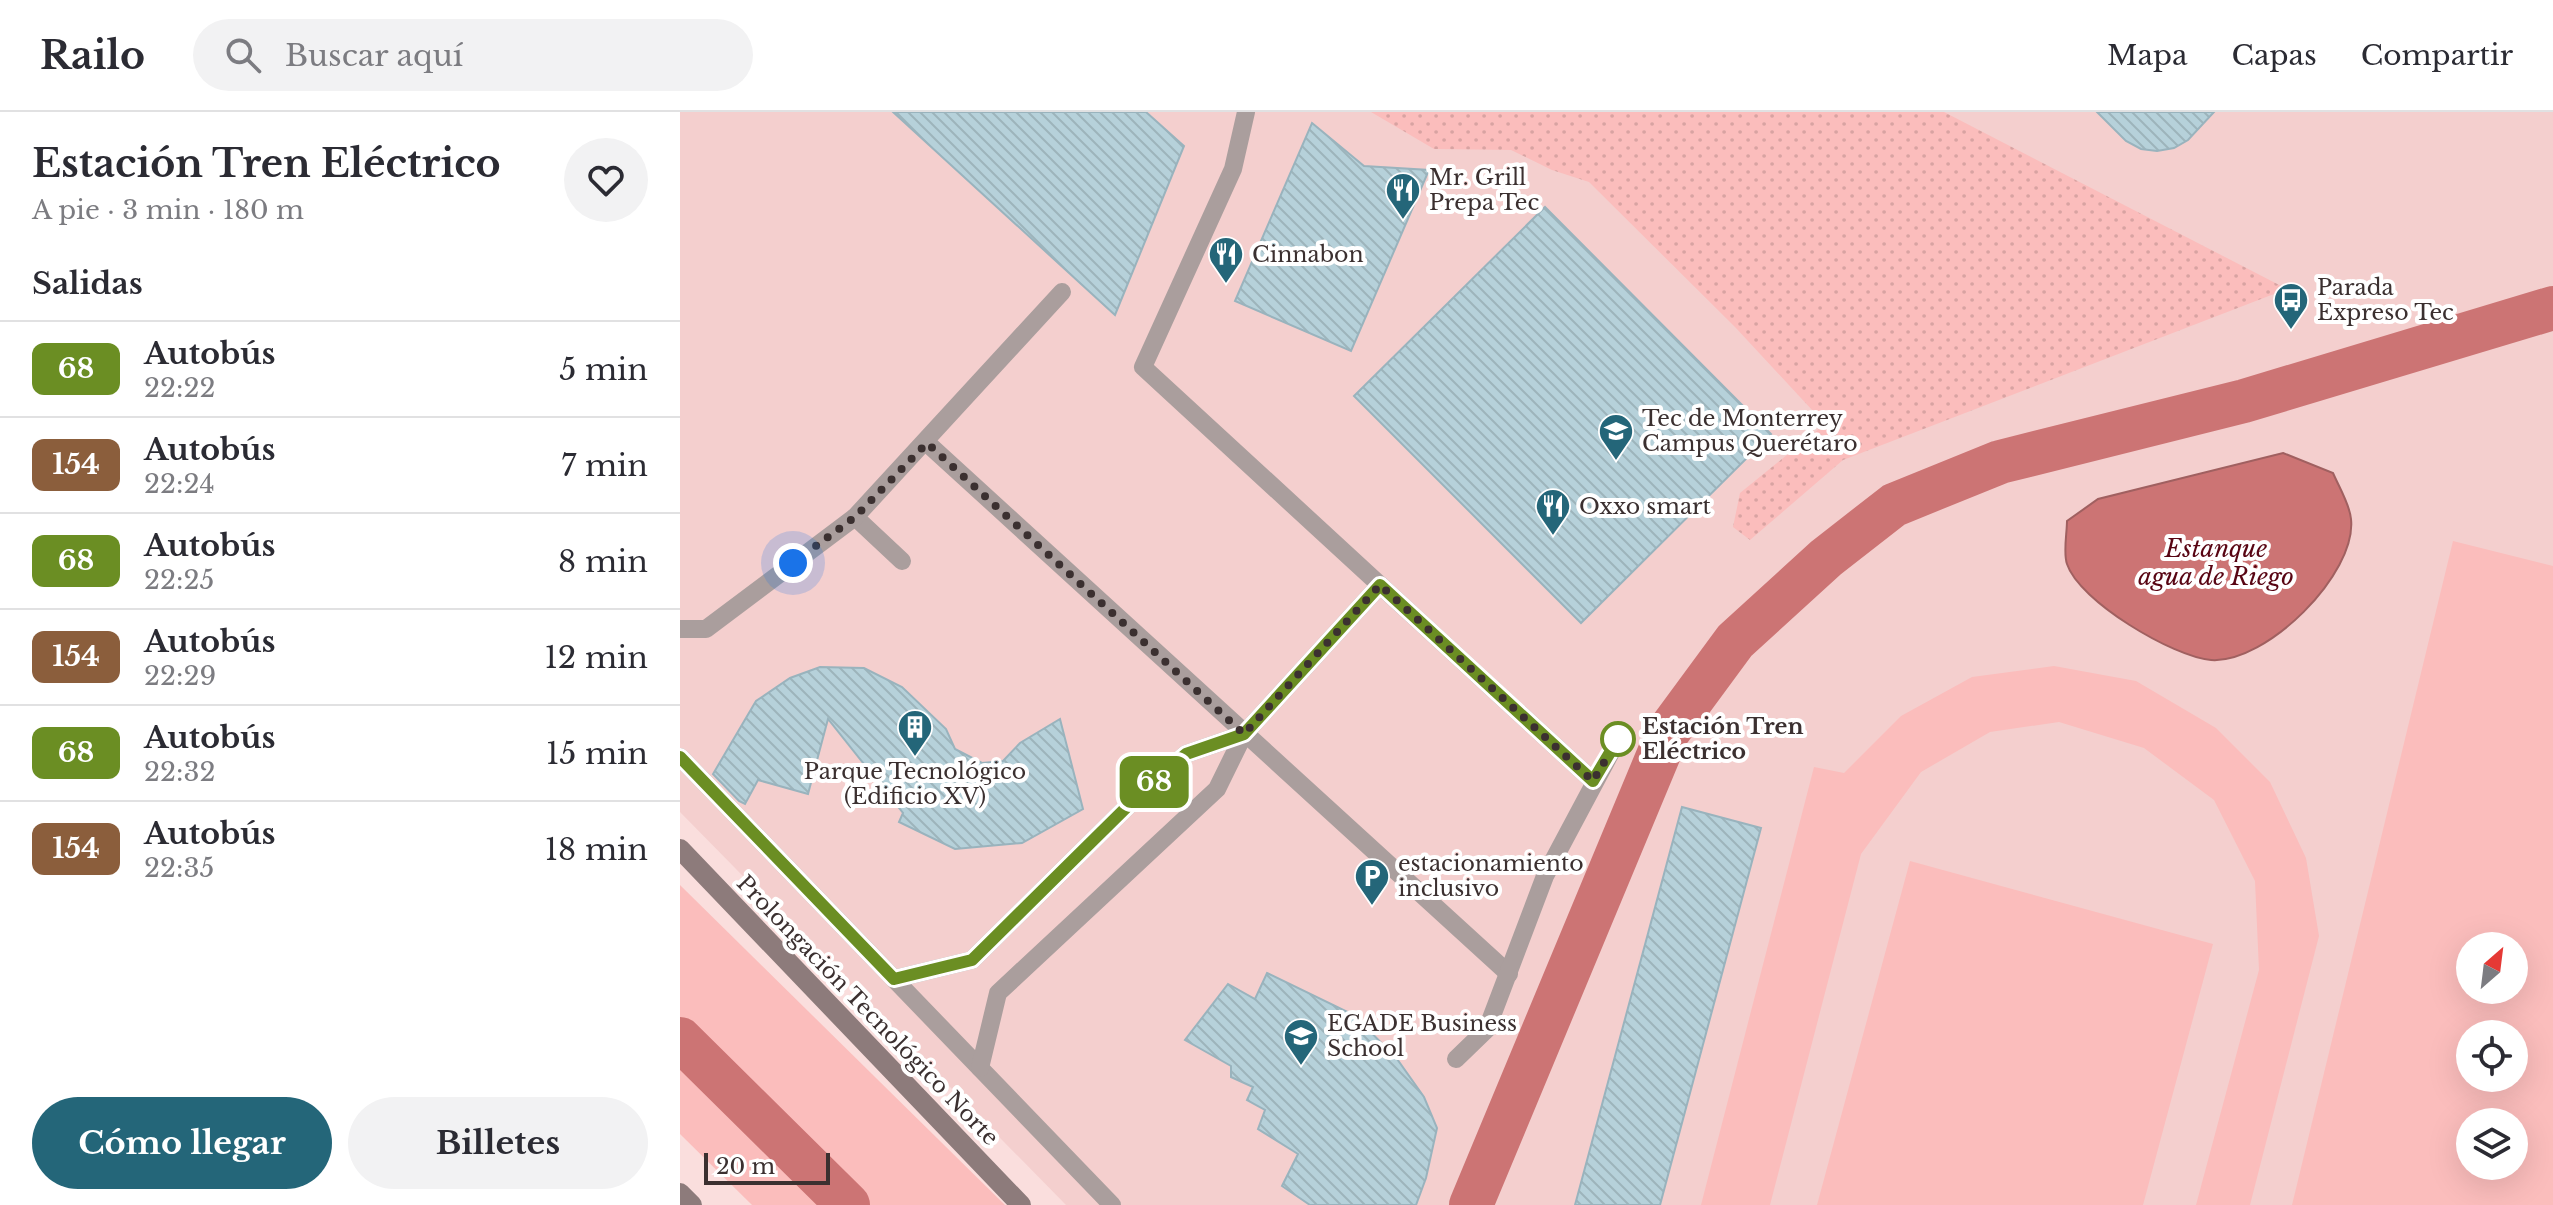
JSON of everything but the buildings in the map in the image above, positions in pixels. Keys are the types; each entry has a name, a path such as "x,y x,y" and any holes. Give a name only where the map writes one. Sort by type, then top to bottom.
{"main road":[{"name":"Prolongación Tecnológico Norte","path":"680,849 1021,1205"},
{"path":"680,1193 692,1205"}],"lane":[{"path":"1246,112 1233,169 1143,367 1593,781"},
{"path":"680,629 706,629 855,517 927,443 1062,292"},
{"path":"927,443 1509,974"},
{"path":"855,517 902,561"},
{"path":"980,1068 998,993 1217,789 1244,734 1380,585"},
{"path":"894,979 972,960 1146,788 1186,754 1244,734"},
{"path":"1456,1059 1487,1029 1545,876 1618,739"},
{"path":"680,757 1112,1205"}],"shaded area":[{"name":"Tec de Monterrey Campus Querétaro","path":"680,112 2553,112 2553,1205 1066,1205 680,812"},
{"path":"1371,112 1944,112 2287,289 1843,460 1750,540 1733,527 1740,493 1825,424 1735,327 1589,182 1552,170 1511,150 1434,149"},
{"path":"2453,541 2553,566 2553,1205 2292,1205"},
{"path":"2054,666 2136,681 2216,728 2270,782 2306,858 2319,936 2250,1205 2196,1205 2259,970 2255,881 2214,800 2144,748 2059,722 1990,732 1921,772 1861,854 1770,1205 1701,1205 1814,767 1844,773 1901,716 1972,677"},
{"path":"1910,861 2213,944 2143,1205 1817,1205"},
{"path":"680,885 1005,1205 752,1205 680,1134"}],"water":[{"name":"Estanque agua de Riego","path":"2283,453 2333,473 2350,514 2349,541 2324,589 2281,632 2257,647 2233,657 2211,660 2194,657 2129,625 2075,579 2066,559 2067,521 2098,499"}],"waterway":[{"path":"1471,1205 1668,732 1735,641 1826,558 1894,505 2000,462 2244,401 2553,308"},
{"path":"680,1039 848,1205"}],"bus line":[{"name":"68","path":"680,757 894,979 972,960 1146,788 1186,754 1244,734 1380,585 1593,781 1618,739"}],"place":[{"name":"Mr. Grill Prepa Tec","path":"1403,221"},
{"name":"Cinnabon","path":"1226,285"},
{"name":"Parada Expreso Tec","path":"2291,331"},
{"name":"Tec de Monterrey Campus Querétaro","path":"1616,462"},
{"name":"Oxxo smart","path":"1553,537"},
{"name":"Estación Tren Eléctrico","path":"1618,739"},
{"name":"Parque Tecnológico (Edificio XV)","path":"915,758"},
{"name":"estacionamiento inclusivo","path":"1372,907"},
{"name":"EGADE Business School","path":"1301,1067"}],"route":[{"path":"793,563 855,517 927,443 1244,734 1380,585 1593,781 1618,739"}]}
